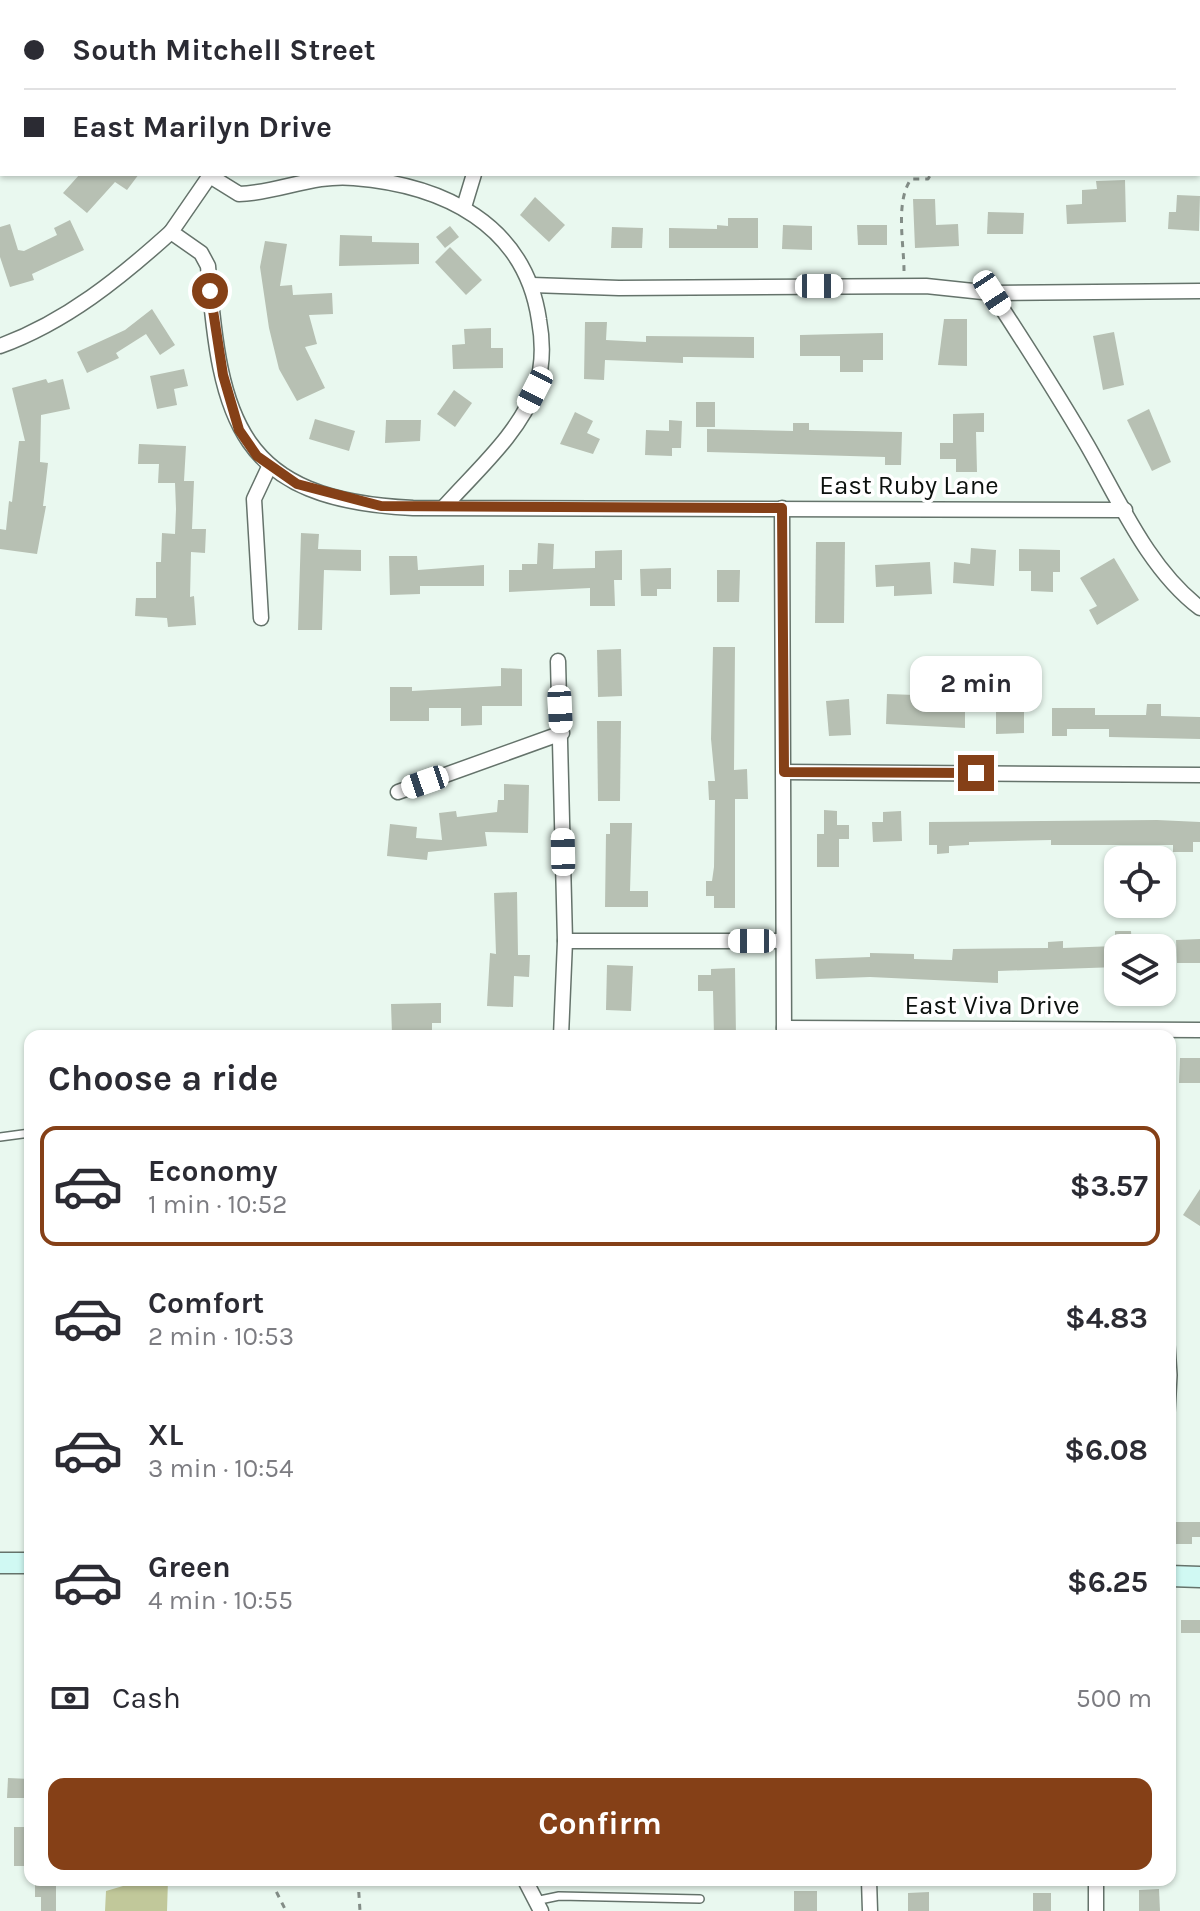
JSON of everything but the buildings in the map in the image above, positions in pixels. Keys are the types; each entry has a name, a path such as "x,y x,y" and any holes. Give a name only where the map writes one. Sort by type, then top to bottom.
{"main road":[{"path":"0,1563 24,1563"},
{"path":"1176,1576 1200,1577"}],"street":[{"path":"0,346 49,323 91,298 171,232 210,176"},
{"path":"212,176 239,194 315,179 355,178 425,192 464,207 505,242 524,267 532,285 541,342 535,390 511,432 444,507"},
{"path":"464,207 473,176"},
{"path":"171,232 201,253 208,266 212,315 233,409 248,444 269,467 254,499 261,618"},
{"path":"532,285 607,288 904,286 992,293 1200,291"},
{"path":"992,293 1054,388 1125,510 1167,572 1200,608"},
{"name":"East Ruby Lane","path":"269,467 297,484 361,503 444,507 1125,510"},
{"path":"782,508 784,1030"},
{"path":"558,661 565,941 561,1030"},
{"path":"398,792 562,733"},
{"path":"784,772 1200,775"},
{"path":"565,941 783,941"},
{"name":"East Viva Drive","path":"1176,1030 1200,1030"},
{"path":"528,1886 538,1906"},
{"path":"869,1886 870,1911"},
{"path":"1096,1886 1096,1911"}],"lane":[{"path":"0,1137 24,1134"},
{"path":"538,1906 559,1896 700,1899"}],"path":[{"path":"904,286 903,200 911,179 928,179 930,176"},
{"path":"278,1886 286,1911"},
{"path":"359,1886 360,1911"}],"green space":[{"path":"123,1886 168,1886 167,1911 105,1911 106,1891"}],"route":[{"path":"210,291 223,375 239,430 257,456 297,484 340,498 413,508 782,508 784,772 976,773"}]}
